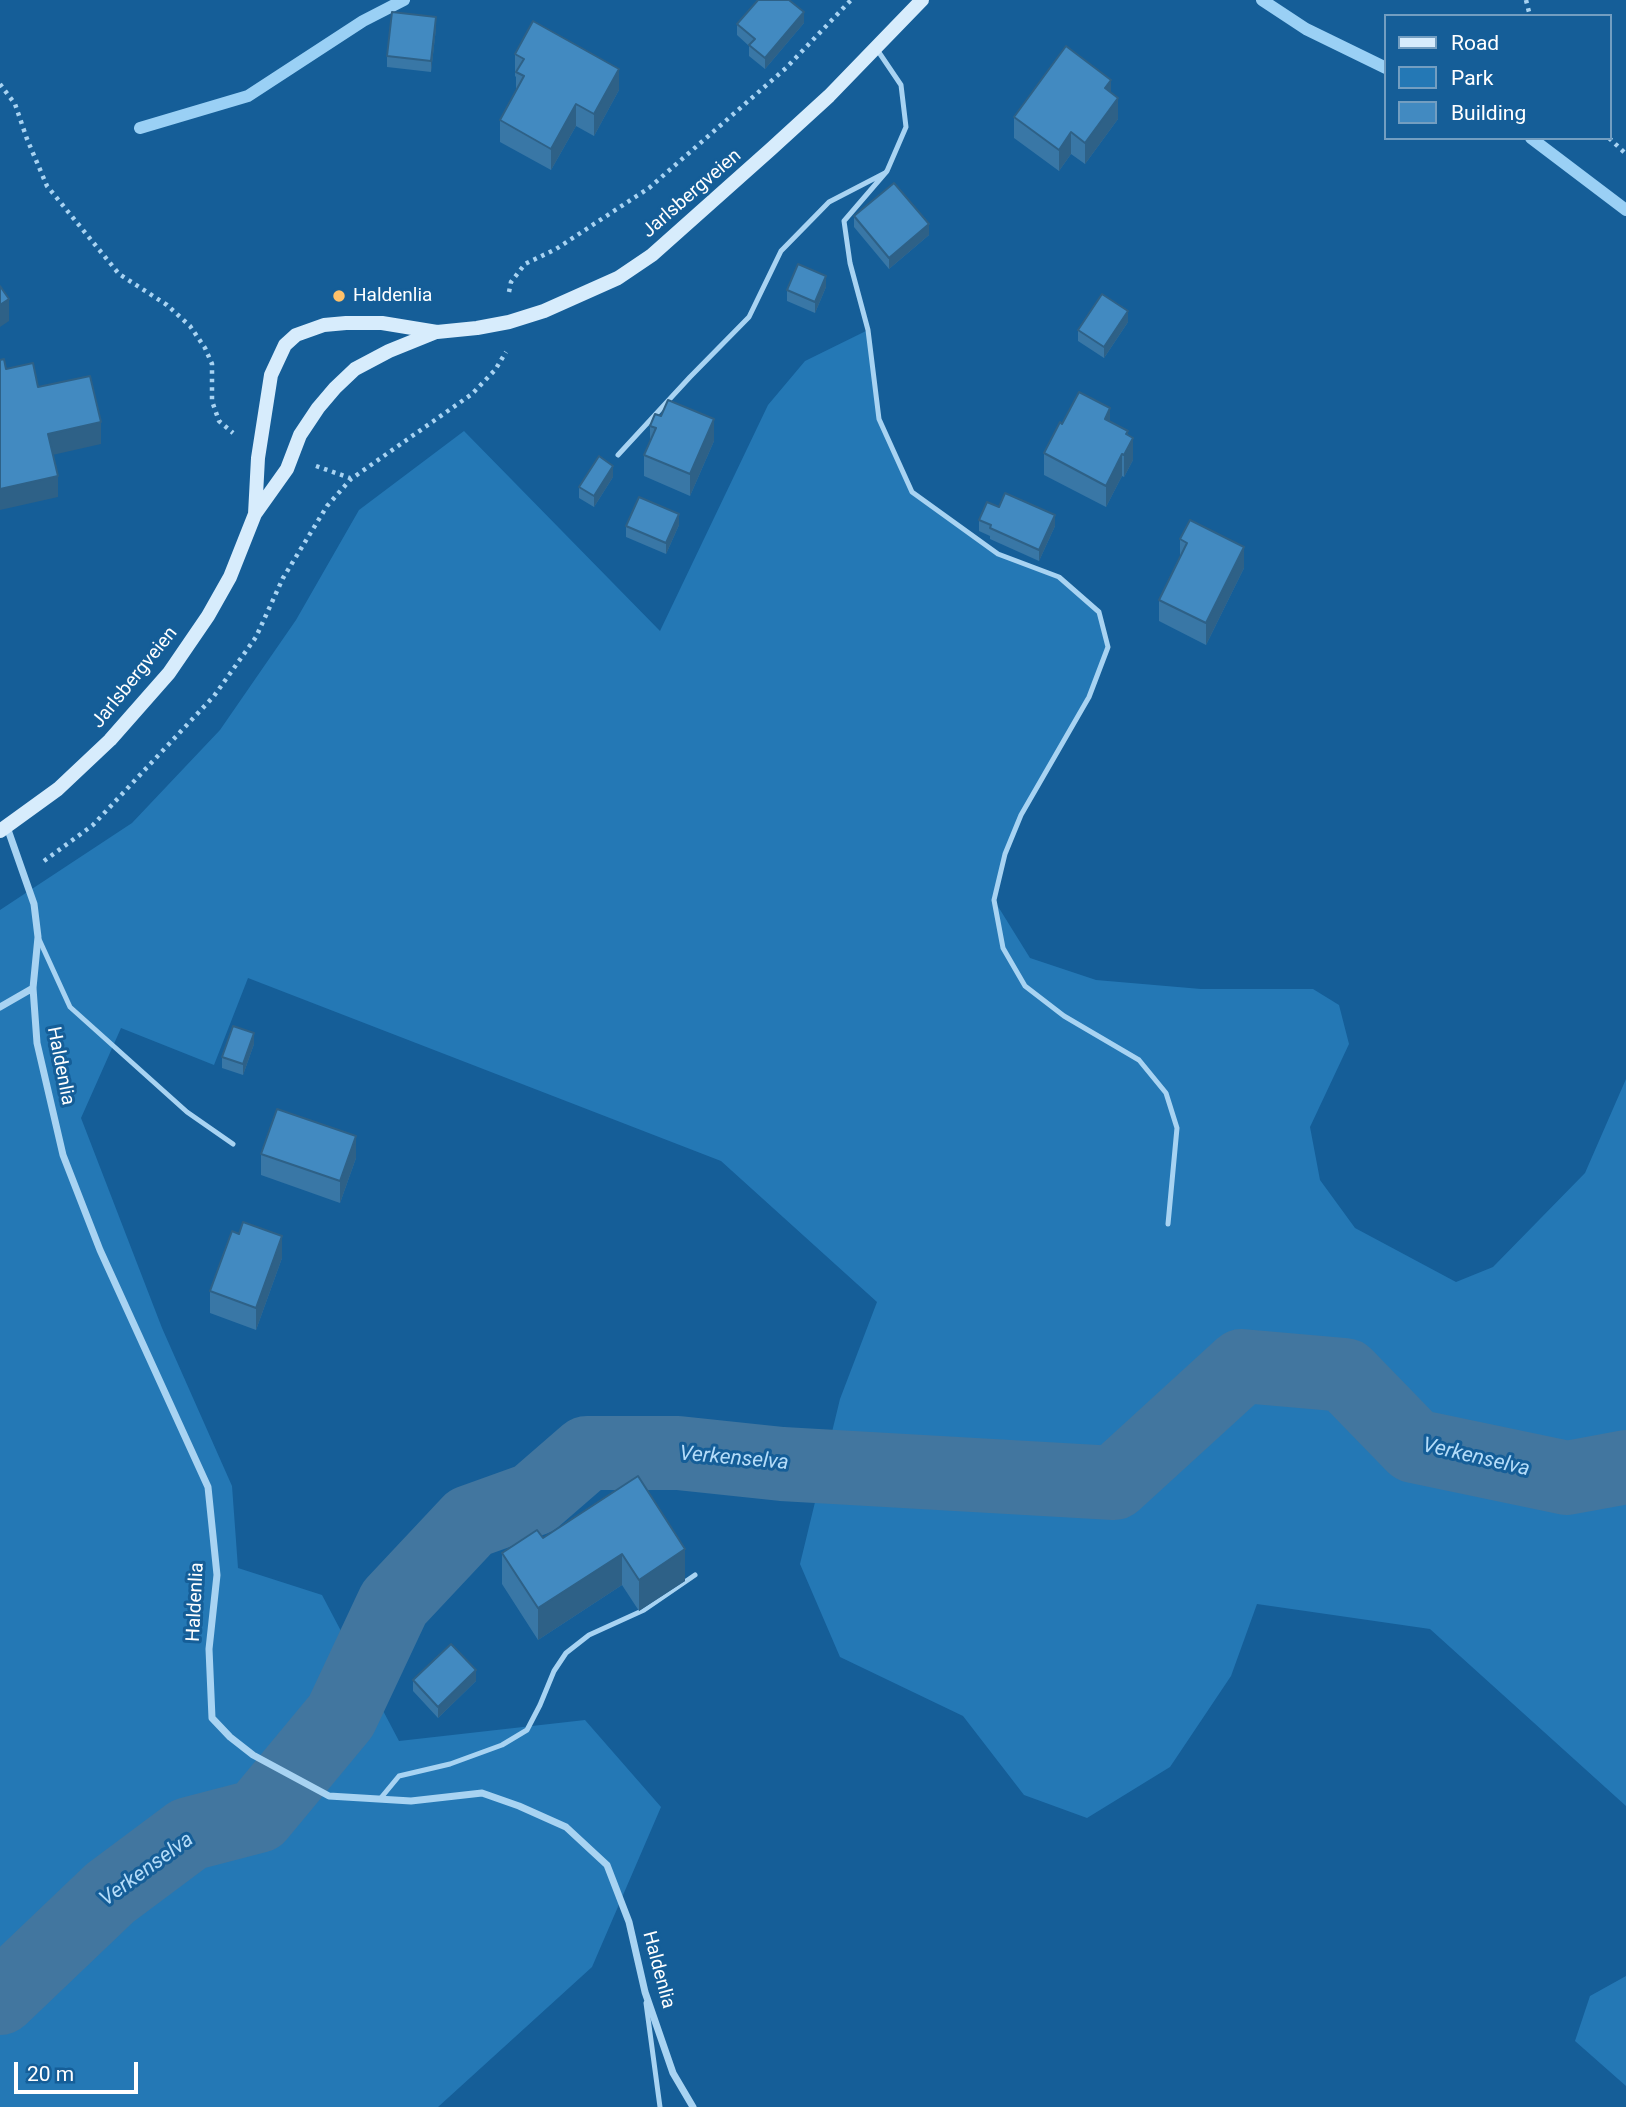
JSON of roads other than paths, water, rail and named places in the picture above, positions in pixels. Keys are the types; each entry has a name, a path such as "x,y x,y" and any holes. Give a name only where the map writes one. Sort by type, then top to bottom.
{"main road":[{"name":"Jarlsbergveien","path":"256,514 258,458 271,375 285,345 296,335 324,325 346,323 382,323 437,332 477,328 521,318 577,298 618,278 652,255 829,96 922,0"},
{"name":"Jarlsbergveien","path":"3,829 58,789 110,740 169,673 208,616 230,577 256,514 287,469 300,435 335,388 355,369 388,351 437,332"}],"street":[{"name":"Haldenlia","path":"3,829 34,904 38,937 33,988 37,1043 62,1155 100,1250 208,1487 217,1575 209,1649 212,1718 253,1755 329,1796 411,1801 482,1794 519,1806 566,1828 607,1865 629,1922 645,1992 673,2073 693,2107"},
{"path":"0,1007 33,988"}],"lane":[{"path":"876,48 901,85 906,127 887,172 845,221 850,264 867,330 879,419 912,492 998,554 1059,577 1099,612 1108,647 1089,697 1021,815 1005,854 994,900 1003,948 1025,986 1063,1016 1139,1060 1166,1093 1177,1128 1168,1224"},
{"path":"618,455 749,317 781,251 829,202 887,172"},
{"path":"38,937 70,1007 187,1112 233,1144"},
{"path":"380,1799 399,1776 476,1755 502,1745 527,1730 554,1671 566,1653 589,1635 644,1610 695,1575"},
{"path":"645,1992 660,2107"}],"waterway":[{"path":"140,128 248,96 363,21 404,0"},
{"path":"1262,0 1306,29 1384,67"},
{"path":"1534,140 1626,210"},
{"name":"Verkenselva","path":"0,1998 110,1893 189,1834 258,1816 341,1716 394,1603 470,1522 534,1499 587,1453 678,1453 782,1464 1114,1483 1242,1366 1345,1375 1414,1446 1567,1478 1626,1467"}],"place":[{"name":"Haldenlia","path":"339,296"}]}
